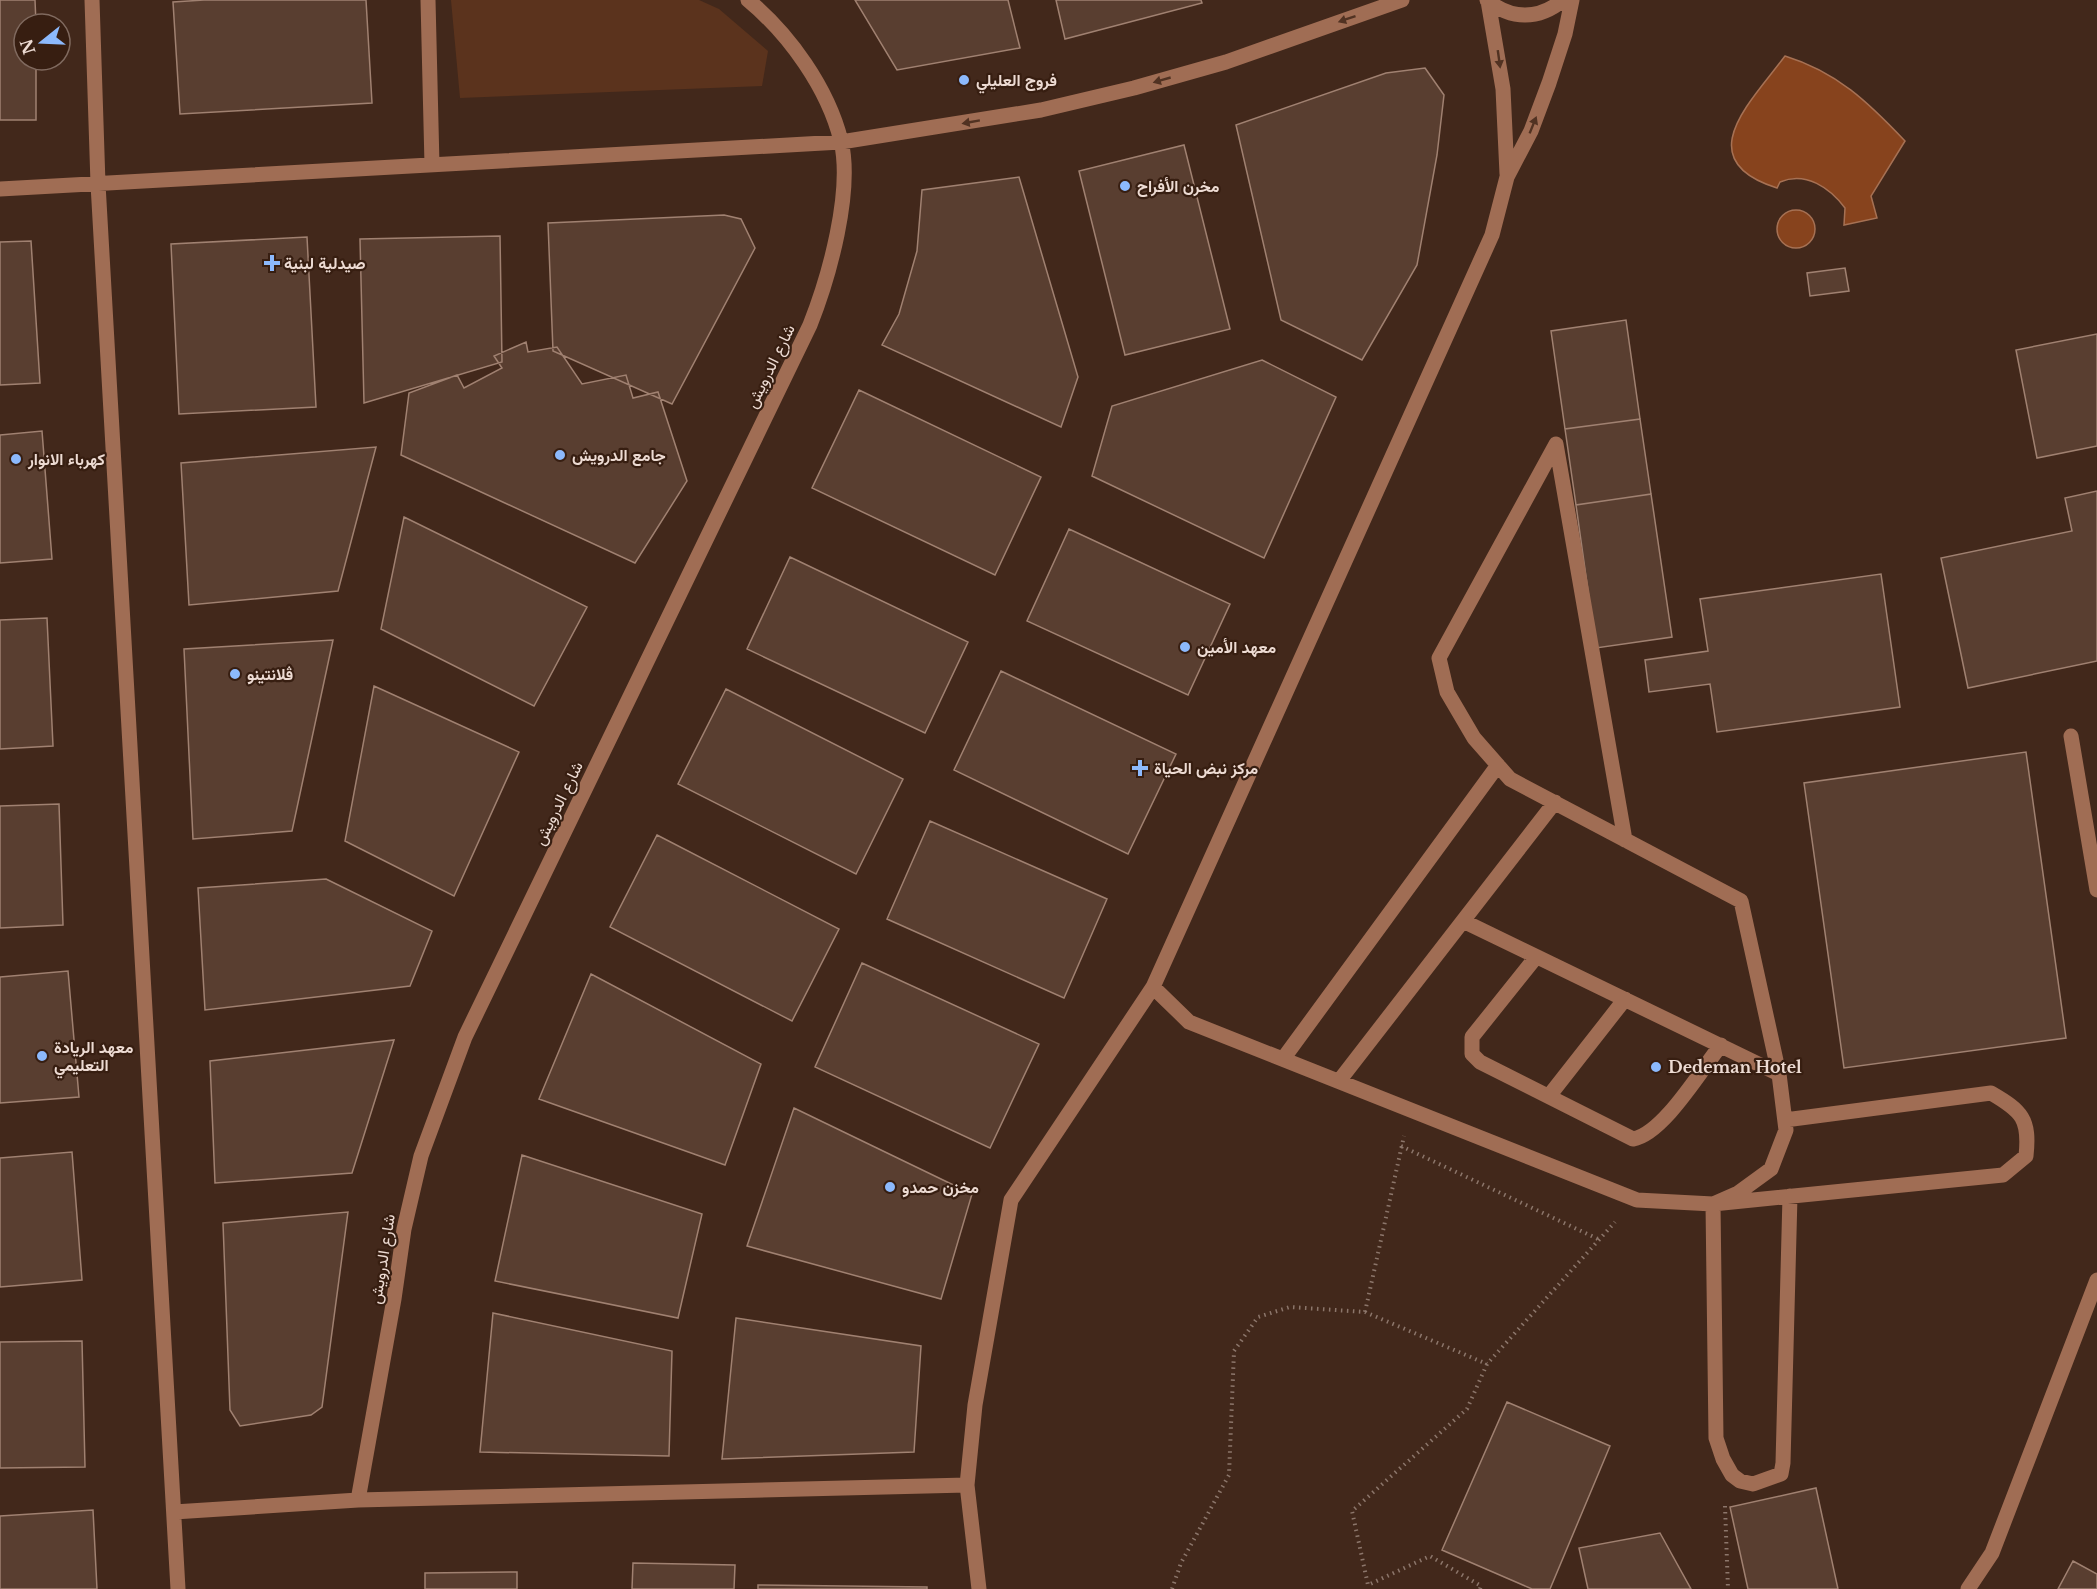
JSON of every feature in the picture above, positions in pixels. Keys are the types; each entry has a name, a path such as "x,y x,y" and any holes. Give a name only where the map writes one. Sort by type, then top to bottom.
{"street":[{"path":"92,0 98,184 178,1589"},
{"path":"428,0 432,165"},
{"name":"شارع الدرويش","path":"358,1500 404,1230 421,1156 441,1095 465,1037 810,325 824,290 838,226 843,179 841,142 827,104 807,69 785,36 748,0"},
{"path":"0,189 841,142 1041,110 1134,88 1226,62 1402,0"},
{"path":"1488,1 1502,11 1519,16 1536,15 1552,9 1563,0"},
{"path":"979,1589 967,1485 975,1406 1011,1200 1153,987 1492,235 1507,177 1531,131 1549,83 1565,34 1572,0"},
{"path":"1488,1 1503,89 1507,177"},
{"path":"1625,840 1556,444 1439,658 1447,692 1474,738 1510,778 1625,840 1741,902 1779,1074 1786,1130 1771,1169 1738,1193 1713,1204"},
{"path":"2071,736 2097,890"},
{"path":"1283,1059 1498,765"},
{"path":"1339,1081 1555,802"},
{"path":"1463,921 1779,1074"},
{"path":"1536,957 1472,1038 1470,1047 1480,1062 1633,1139 1640,1138 1659,1124 1720,1045"},
{"path":"1153,987 1189,1022 1636,1200 1713,1204 2002,1175 2026,1156 2028,1130 2016,1108 1991,1093 1785,1120"},
{"path":"1549,1096 1625,999"},
{"path":"1713,1204 1716,1438 1723,1459 1732,1475 1740,1481 1753,1484 1781,1474 1783,1463 1790,1196"},
{"path":"1968,1589 1992,1553 2097,1280"},
{"path":"174,1512 358,1500 967,1485"}],"path":[{"path":"1365,1312 1409,1109"},
{"path":"1401,1146 1598,1239"},
{"path":"1480,1589 1481,1586 1430,1556 1368,1585 1352,1511 1467,1409 1487,1364 1598,1239 1636,1200"},
{"path":"1172,1589 1181,1563 1229,1475 1234,1351 1258,1317 1290,1307 1365,1312 1487,1364"},
{"path":"1723,1459 1728,1589"}],"shaded area":[{"path":"451,0 699,0 719,9 768,51 762,86 460,98"},
{"path":"1785,56 1820,71 1851,90 1905,141 1871,196 1877,218 1844,225 1845,208 1817,183 1790,179 1780,182 1777,188 1750,176 1736,162 1731,146 1735,129 1757,92"},
{"path":"1796,210 1809,216 1815,229 1809,242 1796,248 1783,242 1777,229 1783,216"}],"building":[{"path":"0,0 35,0 36,12 12,12 12,72 36,72 36,120 0,120"},
{"path":"366,0 372,103 180,114 173,2"},
{"path":"855,0 1008,0 1020,48 897,70"},
{"path":"1056,0 1201,0 1202,3 1065,39"},
{"path":"1425,68 1444,95 1437,155 1417,265 1362,360 1281,320 1236,125 1386,73"},
{"path":"1184,145 1230,329 1125,355 1079,171"},
{"path":"1019,177 1078,377 1061,427 882,345 899,314 917,251 922,190"},
{"path":"724,215 741,219 755,248 672,404 553,351 548,223"},
{"path":"500,236 502,362 364,403 360,239"},
{"path":"307,237 316,407 179,414 171,244"},
{"path":"31,241 40,383 0,385 0,242"},
{"path":"1845,268 1849,291 1810,296 1807,273"},
{"path":"1626,320 1640,419 1565,429 1551,331"},
{"path":"2097,334 2097,446 2037,458 2016,350"},
{"path":"526,342 528,352 557,347 582,384 626,375 633,398 658,392 687,481 635,563 401,455 409,393 457,375 464,388 502,368 494,356"},
{"path":"1262,360 1336,397 1264,558 1092,476 1112,406"},
{"path":"859,390 1041,477 995,575 812,488"},
{"path":"1640,419 1651,494 1576,505 1565,429"},
{"path":"42,431 52,559 0,563 0,435"},
{"path":"376,447 338,591 189,605 181,463"},
{"path":"2097,491 2097,661 1968,688 1941,558 2072,531 2065,498"},
{"path":"1651,494 1672,637 1596,648 1576,505"},
{"path":"404,517 587,607 534,706 381,629"},
{"path":"1069,529 1230,604 1188,695 1027,621"},
{"path":"790,557 968,642 925,733 747,649"},
{"path":"1881,574 1900,707 1717,732 1710,684 1649,692 1645,660 1708,651 1700,599"},
{"path":"47,618 53,746 0,749 0,620"},
{"path":"333,640 292,831 193,839 184,649"},
{"path":"1001,671 1176,754 1128,854 954,770"},
{"path":"374,686 519,752 454,896 345,841"},
{"path":"726,689 903,779 856,874 678,784"},
{"path":"2026,752 2066,1038 1844,1068 1804,783"},
{"path":"59,804 63,925 0,928 0,806"},
{"path":"930,821 1107,899 1064,998 887,919"},
{"path":"657,835 839,929 792,1021 610,927"},
{"path":"326,879 432,931 410,986 205,1010 198,888"},
{"path":"862,963 1039,1044 990,1148 815,1067"},
{"path":"68,971 79,1097 0,1103 0,977"},
{"path":"591,974 761,1064 725,1165 539,1099"},
{"path":"394,1040 352,1173 215,1183 210,1061"},
{"path":"794,1108 972,1194 941,1299 747,1246"},
{"path":"72,1152 82,1280 0,1287 0,1158"},
{"path":"522,1155 702,1214 678,1318 495,1281"},
{"path":"348,1212 322,1407 311,1415 240,1426 230,1410 223,1223"},
{"path":"493,1313 672,1351 669,1456 480,1452"},
{"path":"736,1318 921,1346 914,1452 722,1459"},
{"path":"82,1341 85,1467 0,1468 0,1342"},
{"path":"1507,1402 1610,1446 1550,1589 1532,1589 1442,1550"},
{"path":"1816,1488 1838,1589 1748,1589 1730,1507"},
{"path":"93,1510 97,1589 0,1589 0,1516"},
{"path":"1660,1533 1691,1589 1588,1589 1579,1548"},
{"path":"2073,1561 2097,1574 2097,1589 2058,1589"},
{"path":"633,1563 735,1565 734,1589 632,1589"},
{"path":"517,1572 517,1589 425,1589 425,1573"},
{"path":"758,1585 927,1587 927,1589 758,1589"}],"place":[{"name":"فروج العليلي","path":"964,80"},
{"name":"مخرن الأفراح","path":"1125,186"},
{"name":"صيدلية لبنية","path":"272,263"},
{"name":"جامع الدرويش","path":"560,455"},
{"name":"كهرباء الانوار","path":"16,459"},
{"name":"معهد الأمين","path":"1185,647"},
{"name":"ڤلانتينو","path":"235,674"},
{"name":"مركز نبض الحياة","path":"1140,768"},
{"name":"معهد الريادة التعليمي","path":"42,1056"},
{"name":"Dedeman Hotel","path":"1656,1067"},
{"name":"مخزن حمدو","path":"890,1187"}]}
